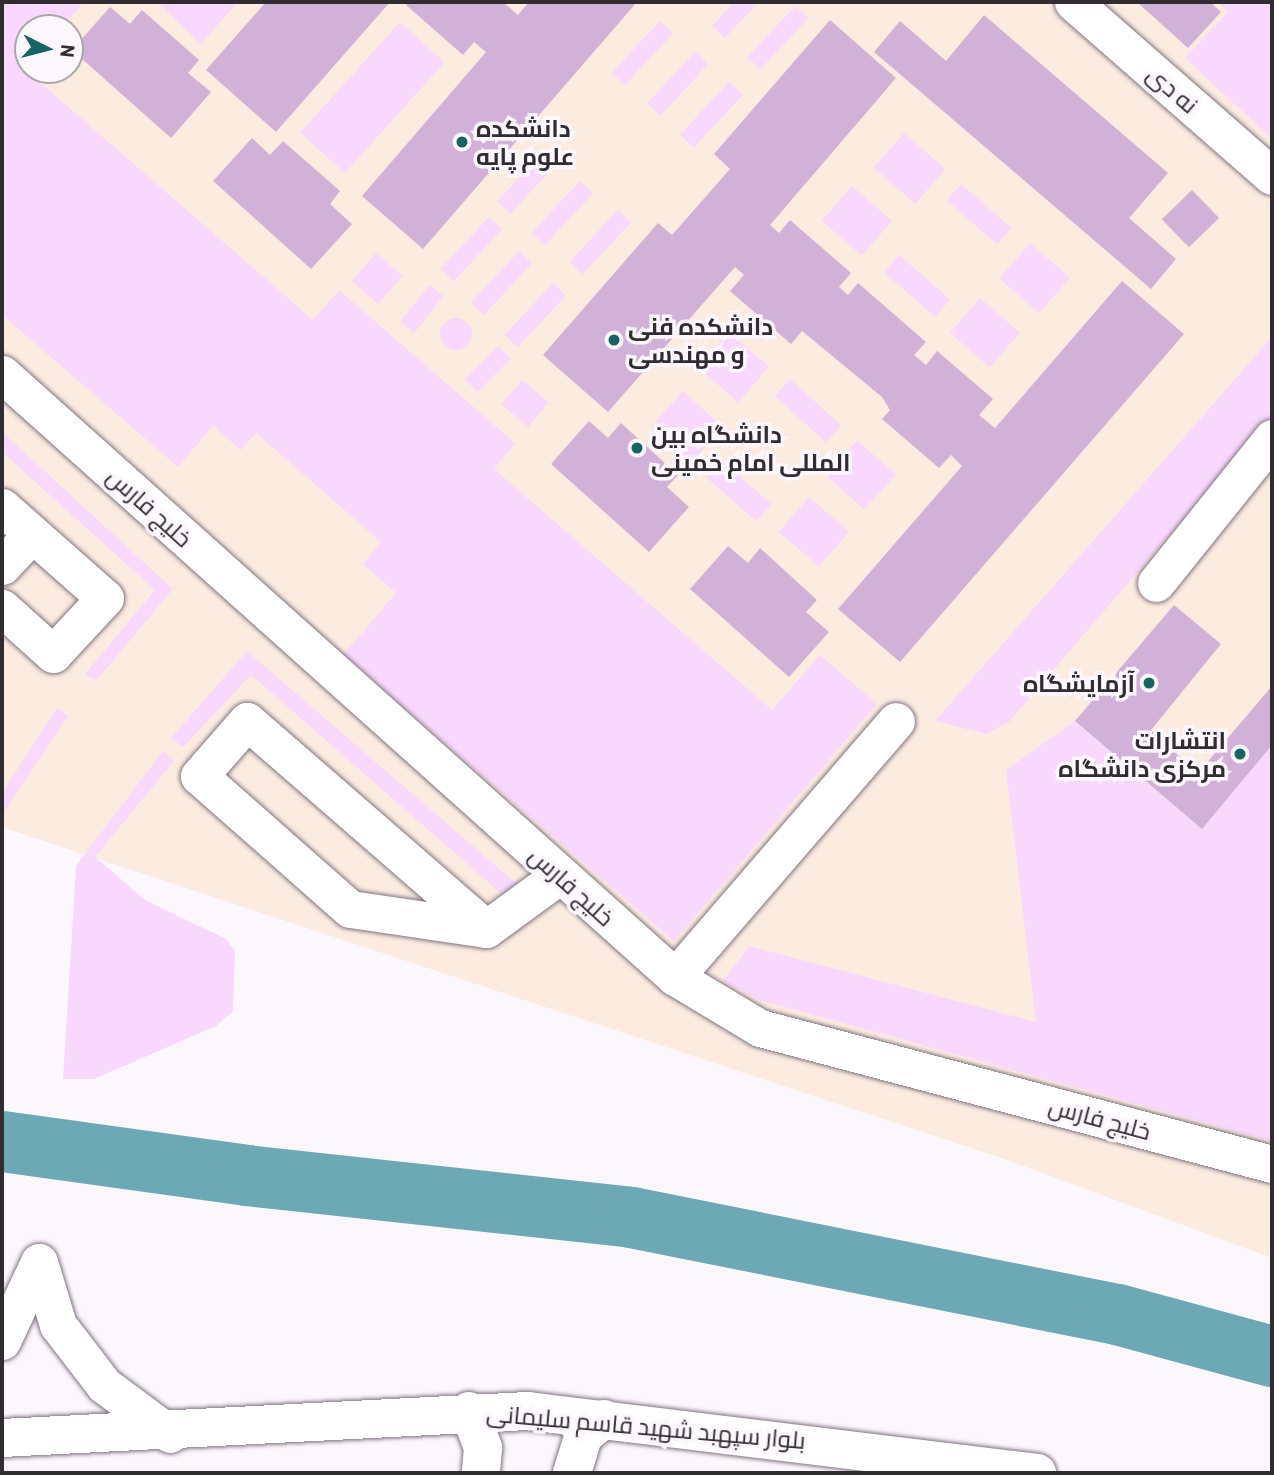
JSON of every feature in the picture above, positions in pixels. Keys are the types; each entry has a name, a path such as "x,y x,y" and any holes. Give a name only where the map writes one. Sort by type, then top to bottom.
{"main road":[{"name":"بلوار سپهبد شهید قاسم سلیمانی","path":"2,1438 170,1434 468,1410 604,1419 1037,1473"},
{"path":"468,1410 483,1448 481,1473"},
{"path":"572,1473 583,1436 604,1419"}],"street":[{"name":"نه دی","path":"1073,2 1272,176"},
{"name":"خلیج فارس","path":"2,374 676,977 760,1028 1272,1164"},
{"path":"1156,583 1272,438"},
{"path":"2,507 105,598 52,654 2,607"},
{"path":"2,566 32,534"},
{"path":"486,929 247,720 200,776 350,909 486,929 560,875"},
{"path":"676,977 896,721"},
{"path":"2,1341 39,1262 58,1325 104,1385 170,1434"}],"shaded area":[{"name":"دانشگاه بین المللی امام خمینی","path":"2,2 1272,2 1272,1258 1007,1160 2,827"},
{"path":"2,2 84,2 73,14 14,14 14,84 42,84 313,320 339,290 515,443 494,469 772,710 820,655 877,704 674,941 343,655 396,593 363,564 381,542 256,433 241,450 213,426 178,467 2,315"},
{"path":"157,2 238,2 201,44"},
{"path":"734,2 759,2 725,38 712,26"},
{"path":"1218,2 1272,2 1272,139 1185,58 1228,12"},
{"path":"795,6 808,18 760,69 747,57"},
{"path":"660,21 673,33 625,85 612,73"},
{"path":"400,22 445,62 345,173 300,133"},
{"path":"695,52 708,64 660,115 647,103"},
{"path":"729,82 743,95 694,148 680,135"},
{"path":"904,133 946,169 915,204 874,168"},
{"path":"545,150 558,162 510,213 497,201"},
{"path":"580,181 593,193 545,245 532,233"},
{"path":"961,184 1012,228 997,245 947,201"},
{"path":"852,186 892,221 862,255 822,221"},
{"path":"618,210 631,222 583,274 570,262"},
{"path":"489,217 502,229 454,281 441,269"},
{"path":"1030,243 1070,278 1039,313 999,278"},
{"path":"519,251 532,263 484,315 471,303"},
{"path":"376,253 402,276 378,304 352,281"},
{"path":"899,255 950,300 935,317 884,272"},
{"path":"553,283 566,295 518,347 505,335"},
{"path":"429,285 443,296 414,333 400,322"},
{"path":"980,298 1020,333 990,367 950,333"},
{"path":"456,318 467,323 472,334 467,345 456,350 445,345 440,334 445,323"},
{"path":"729,332 769,367 738,402 698,367"},
{"path":"1272,337 1272,415 1009,722 986,734 935,721"},
{"path":"498,346 511,359 477,392 465,379"},
{"path":"790,379 841,425 826,442 775,396"},
{"path":"522,380 549,402 528,427 501,405"},
{"path":"683,391 723,427 692,462 652,426"},
{"path":"2,432 173,589 96,681 85,674 155,590 2,452"},
{"path":"857,440 896,475 864,510 826,475"},
{"path":"721,460 772,504 756,521 706,477"},
{"path":"809,497 849,532 819,566 779,532"},
{"path":"247,651 525,891 511,902 251,675 183,747 171,738"},
{"path":"57,708 68,716 2,815 2,793"},
{"path":"1075,721 1202,829 1272,744 1272,1141 759,1000 723,981 749,946 1036,1022 1006,770"},
{"path":"163,751 174,761 95,857 145,900 226,939 235,951 233,1011 216,1026 94,1079 63,1079 76,866"}],"building":[{"path":"266,2 390,2 276,132 206,70"},
{"name":"دانشکده علوم پایه","path":"409,2 503,2 518,15 529,2 637,2 423,249 362,196 486,52 474,42 463,55 406,5"},
{"path":"1137,2 1210,2 1221,12 1188,48"},
{"path":"110,7 130,24 142,10 199,60 188,73 211,92 171,138 84,61 84,36"},
{"path":"984,15 1168,173 1129,218 1176,259 1151,289 874,52 900,21 946,61"},
{"name":"دانشکده فنی و مهندسی","path":"830,20 896,78 770,225 779,233 790,220 851,273 839,287 848,295 858,283 926,342 914,355 926,365 937,351 993,399 979,415 995,428 1122,281 1184,334 900,662 838,609 962,466 951,455 939,468 882,419 890,410 882,397 802,331 791,344 730,291 744,275 735,267 608,412 543,355 658,223 672,235 730,169 714,154"},
{"path":"252,138 270,155 283,141 340,191 330,204 352,224 311,269 213,181"},
{"path":"1192,190 1219,218 1189,247 1162,219"},
{"path":"589,421 608,438 621,423 678,475 667,487 689,507 649,552 551,464"},
{"path":"728,546 748,563 760,548 817,600 806,612 829,632 789,677 690,589"},
{"path":"1174,605 1221,644 1151,730 1198,773 1272,686 1272,745 1202,829 1075,721"}],"waterway":[{"path":"2,1141 246,1175 631,1217 1117,1314 1272,1356"}],"place":[{"name":"دانشکده علوم پایه","path":"462,142"},
{"name":"دانشکده فنی و مهندسی","path":"614,340"},
{"name":"دانشگاه بین المللی امام خمینی","path":"637,448"},
{"name":"آزمایشگاه","path":"1149,683"},
{"name":"انتشارات مرکزی دانشگاه","path":"1240,754"}]}
